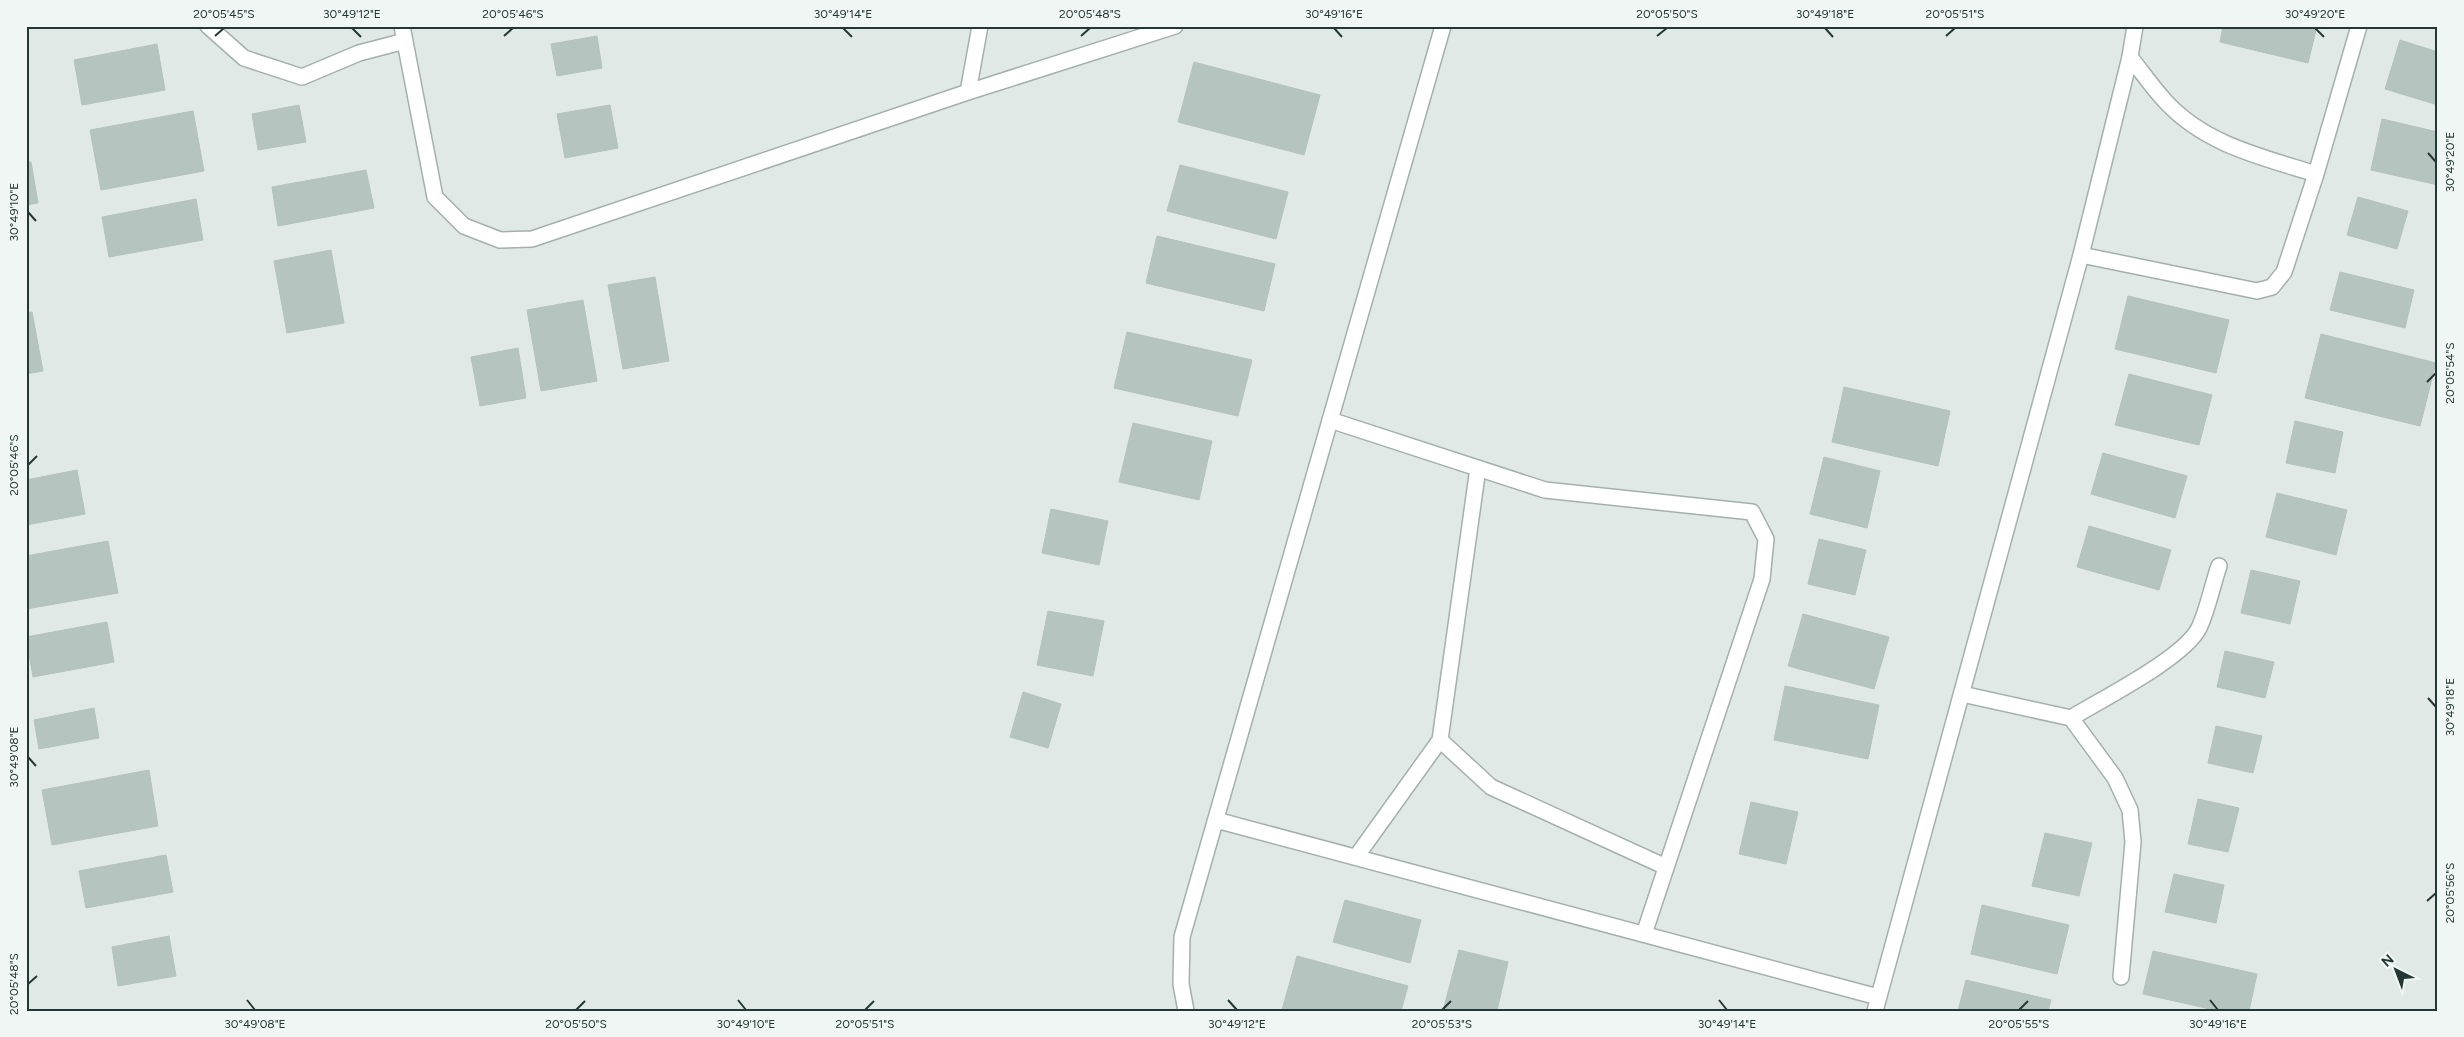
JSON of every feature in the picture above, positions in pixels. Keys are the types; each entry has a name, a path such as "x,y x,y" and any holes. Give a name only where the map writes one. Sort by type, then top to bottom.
{"street":[{"path":"208,26 244,58 302,77 359,53 405,42"},
{"path":"402,26 436,197 464,226 500,240 532,239 968,92 1175,26"},
{"path":"968,92 980,26"},
{"path":"1186,1011 1181,984 1182,936 1443,26"},
{"path":"1216,820 1644,934 1877,1004 2081,255 2130,57 2135,26"},
{"path":"2081,255 2257,291 2272,286 2284,272 2316,174 2359,26"},
{"path":"2130,57 2166,102 2195,128 2230,147 2316,174"},
{"path":"1330,420 1545,490 1752,512 1766,538 1762,579 1644,934"},
{"path":"1356,857 1440,740 1478,468"},
{"path":"2071,718 2172,658 2188,645 2199,628 2218,566"},
{"path":"1962,694 2071,718 2115,778 2130,810 2133,842 2121,977"},
{"path":"1440,740 1490,787 1666,866"}],"building":[{"path":"2223,26 2317,26 2308,63 2220,42"},
{"path":"597,36 602,68 557,76 551,44"},
{"path":"2400,40 2438,52 2438,105 2385,89"},
{"path":"157,44 165,90 82,105 74,60"},
{"path":"1194,62 1320,95 1304,155 1178,122"},
{"path":"299,105 306,142 258,150 252,114"},
{"path":"610,105 618,148 565,158 557,114"},
{"path":"193,111 204,171 101,190 90,130"},
{"path":"2382,119 2438,132 2438,185 2371,170"},
{"path":"26,162 31,162 38,203 26,205"},
{"path":"1180,165 1288,192 1276,239 1167,211"},
{"path":"366,170 374,208 278,226 272,187"},
{"path":"2358,197 2408,211 2397,249 2347,235"},
{"path":"196,199 203,240 109,257 102,217"},
{"path":"1157,236 1275,264 1264,311 1146,283"},
{"path":"331,250 344,323 287,333 274,261"},
{"path":"2340,272 2414,290 2405,328 2330,310"},
{"path":"655,277 669,361 623,369 608,285"},
{"path":"2128,296 2229,320 2216,373 2115,349"},
{"path":"583,300 597,381 541,391 527,310"},
{"path":"32,312 43,371 26,374 26,313"},
{"path":"1127,332 1252,360 1238,416 1114,388"},
{"path":"2321,334 2436,363 2420,426 2305,398"},
{"path":"518,348 526,398 480,406 471,357"},
{"path":"2129,374 2212,395 2199,445 2115,425"},
{"path":"1844,387 1950,411 1938,466 1832,442"},
{"path":"2295,421 2343,432 2335,473 2286,463"},
{"path":"1133,423 1212,441 1199,500 1119,482"},
{"path":"2103,453 2187,476 2175,518 2091,494"},
{"path":"1824,457 1880,471 1867,528 1810,514"},
{"path":"77,470 85,514 26,525 26,480"},
{"path":"2277,493 2347,510 2336,555 2266,537"},
{"path":"1051,509 1108,521 1099,565 1042,553"},
{"path":"2089,526 2171,550 2159,590 2077,567"},
{"path":"1819,539 1866,550 1855,595 1808,584"},
{"path":"108,541 118,593 26,609 26,556"},
{"path":"2251,570 2300,581 2290,624 2241,613"},
{"path":"1048,611 1104,621 1093,676 1037,665"},
{"path":"1803,614 1889,637 1874,689 1788,666"},
{"path":"107,622 114,662 33,677 26,637"},
{"path":"2225,651 2274,662 2265,698 2217,687"},
{"path":"1785,686 1879,705 1868,759 1774,740"},
{"path":"1023,692 1061,704 1048,748 1010,737"},
{"path":"94,708 99,738 39,749 34,720"},
{"path":"2216,726 2262,736 2253,773 2208,763"},
{"path":"149,770 158,826 52,845 42,790"},
{"path":"2198,799 2239,808 2228,852 2188,844"},
{"path":"1751,802 1798,812 1786,864 1739,854"},
{"path":"2045,833 2092,843 2079,896 2032,886"},
{"path":"166,855 173,892 86,908 79,871"},
{"path":"2174,874 2224,885 2216,923 2165,912"},
{"path":"1345,900 1421,920 1410,963 1333,942"},
{"path":"1982,905 2069,925 2057,974 1971,954"},
{"path":"169,936 176,976 118,986 112,947"},
{"path":"1459,950 1508,962 1497,1011 1443,1011"},
{"path":"2153,951 2257,974 2249,1011 2219,1011 2143,994"},
{"path":"1297,956 1408,986 1401,1011 1282,1010"},
{"path":"1966,980 2051,1000 2048,1011 1958,1011"}]}
